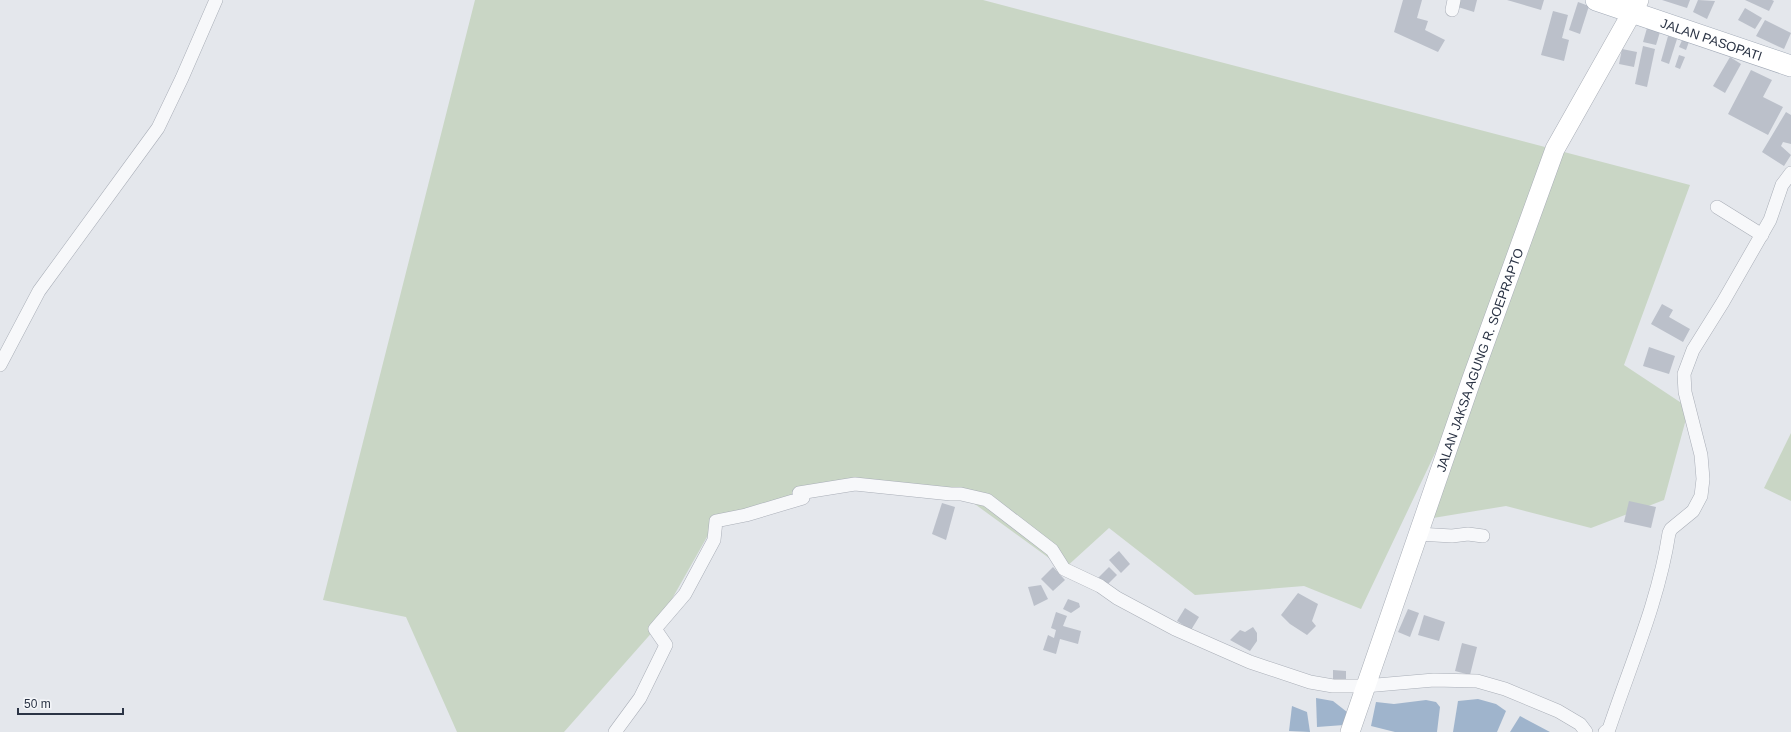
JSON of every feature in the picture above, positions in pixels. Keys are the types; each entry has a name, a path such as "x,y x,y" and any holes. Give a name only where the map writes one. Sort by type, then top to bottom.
{"main road":[{"name":"JALAN PASOPATI","path":"1596,0 1635,6 1791,66"}],"street":[{"path":"0,365 39,291 158,128 182,78 216,0"},
{"name":"JALAN JAKSA AGUNG R. SOEPRAPTO","path":"1350,732 1471,381 1555,149 1635,6"},
{"path":"1605,732 1609,729 1644,628 1659,577 1669,533 1671,529 1693,511 1701,496 1703,479 1701,455 1685,392 1684,374 1693,350 1723,302 1770,220 1782,185 1791,173"},
{"path":"1717,207 1762,235"},
{"path":"615,732 640,698 666,644 655,629 685,594 714,540 716,521 746,515 803,498 799,493 855,484 962,494 987,500 1052,550 1064,569 1100,586 1117,598 1175,630 1250,662 1310,682 1333,686 1365,686 1434,680 1477,681 1516,694 1558,711 1580,724 1586,732"},
{"path":"1418,534 1452,536 1468,534 1484,536"}],"green space":[{"path":"475,0 983,0 1690,185 1624,365 1689,408 1664,500 1591,528 1506,506 1433,518 1466,388 1361,609 1304,586 1195,595 1109,528 1064,569 961,494 855,484 716,521 655,629 564,732 457,732 406,617 323,600"},
{"path":"1791,433 1791,501 1764,488"}],"water":[{"path":"1316,698 1333,701 1347,712 1344,725 1317,727"},
{"path":"1478,699 1496,704 1506,711 1497,732 1453,732 1458,701"},
{"path":"1426,700 1436,702 1440,707 1437,732 1395,732 1371,726 1376,702 1394,704"},
{"path":"1292,706 1307,712 1310,732 1289,731"},
{"path":"1520,716 1550,732 1510,732"}],"building":[{"path":"1403,0 1422,0 1417,18 1428,21 1425,30 1445,40 1438,52 1394,32"},
{"path":"1461,0 1477,0 1474,12 1458,7"},
{"path":"1507,0 1544,0 1541,10"},
{"path":"1662,0 1690,0 1687,8"},
{"path":"1698,0 1715,1 1707,19 1693,12"},
{"path":"1745,0 1772,0 1774,1 1769,11"},
{"path":"1578,2 1589,6 1580,34 1569,30"},
{"path":"1745,8 1762,18 1755,29 1738,20"},
{"path":"1553,11 1568,15 1562,38 1569,40 1564,61 1541,55"},
{"path":"1765,20 1791,33 1784,49 1756,36"},
{"path":"1647,28 1660,32 1656,45 1643,42"},
{"path":"1668,36 1677,39 1669,64 1661,61"},
{"path":"1684,36 1690,39 1686,50 1679,47"},
{"path":"1643,46 1655,49 1647,87 1635,84"},
{"path":"1622,49 1637,52 1634,67 1619,64"},
{"path":"1679,55 1685,57 1680,69 1675,67"},
{"path":"1730,57 1741,64 1725,93 1713,86"},
{"path":"1751,70 1772,80 1763,97 1783,107 1768,135 1728,114"},
{"path":"1786,112 1791,115 1791,144 1783,142 1781,146 1791,155 1784,166 1762,152"},
{"path":"1662,304 1673,310 1669,317 1690,329 1683,342 1651,324"},
{"path":"1649,347 1675,356 1669,374 1643,366"},
{"path":"1629,501 1656,507 1651,528 1624,522"},
{"path":"942,503 955,507 946,540 932,534"},
{"path":"1119,551 1130,564 1121,573 1109,560"},
{"path":"1053,567 1065,580 1053,591 1041,579"},
{"path":"1109,567 1117,575 1106,586 1098,578"},
{"path":"1041,585 1048,599 1034,606 1028,587"},
{"path":"1298,593 1318,604 1312,621 1316,626 1307,635 1290,624 1281,615"},
{"path":"1068,599 1079,603 1080,607 1071,613 1063,609"},
{"path":"1185,608 1199,617 1191,630 1177,621"},
{"path":"1408,609 1419,613 1410,637 1398,632"},
{"path":"1056,612 1067,616 1063,626 1081,631 1078,644 1060,639 1056,654 1043,650 1048,635 1054,638 1056,630 1051,628"},
{"path":"1424,615 1445,622 1439,641 1418,635"},
{"path":"1253,627 1257,633 1257,641 1250,651 1230,640 1240,630 1245,632"},
{"path":"1462,643 1477,647 1470,675 1455,671"},
{"path":"1333,670 1346,671 1346,679 1333,679"}]}
